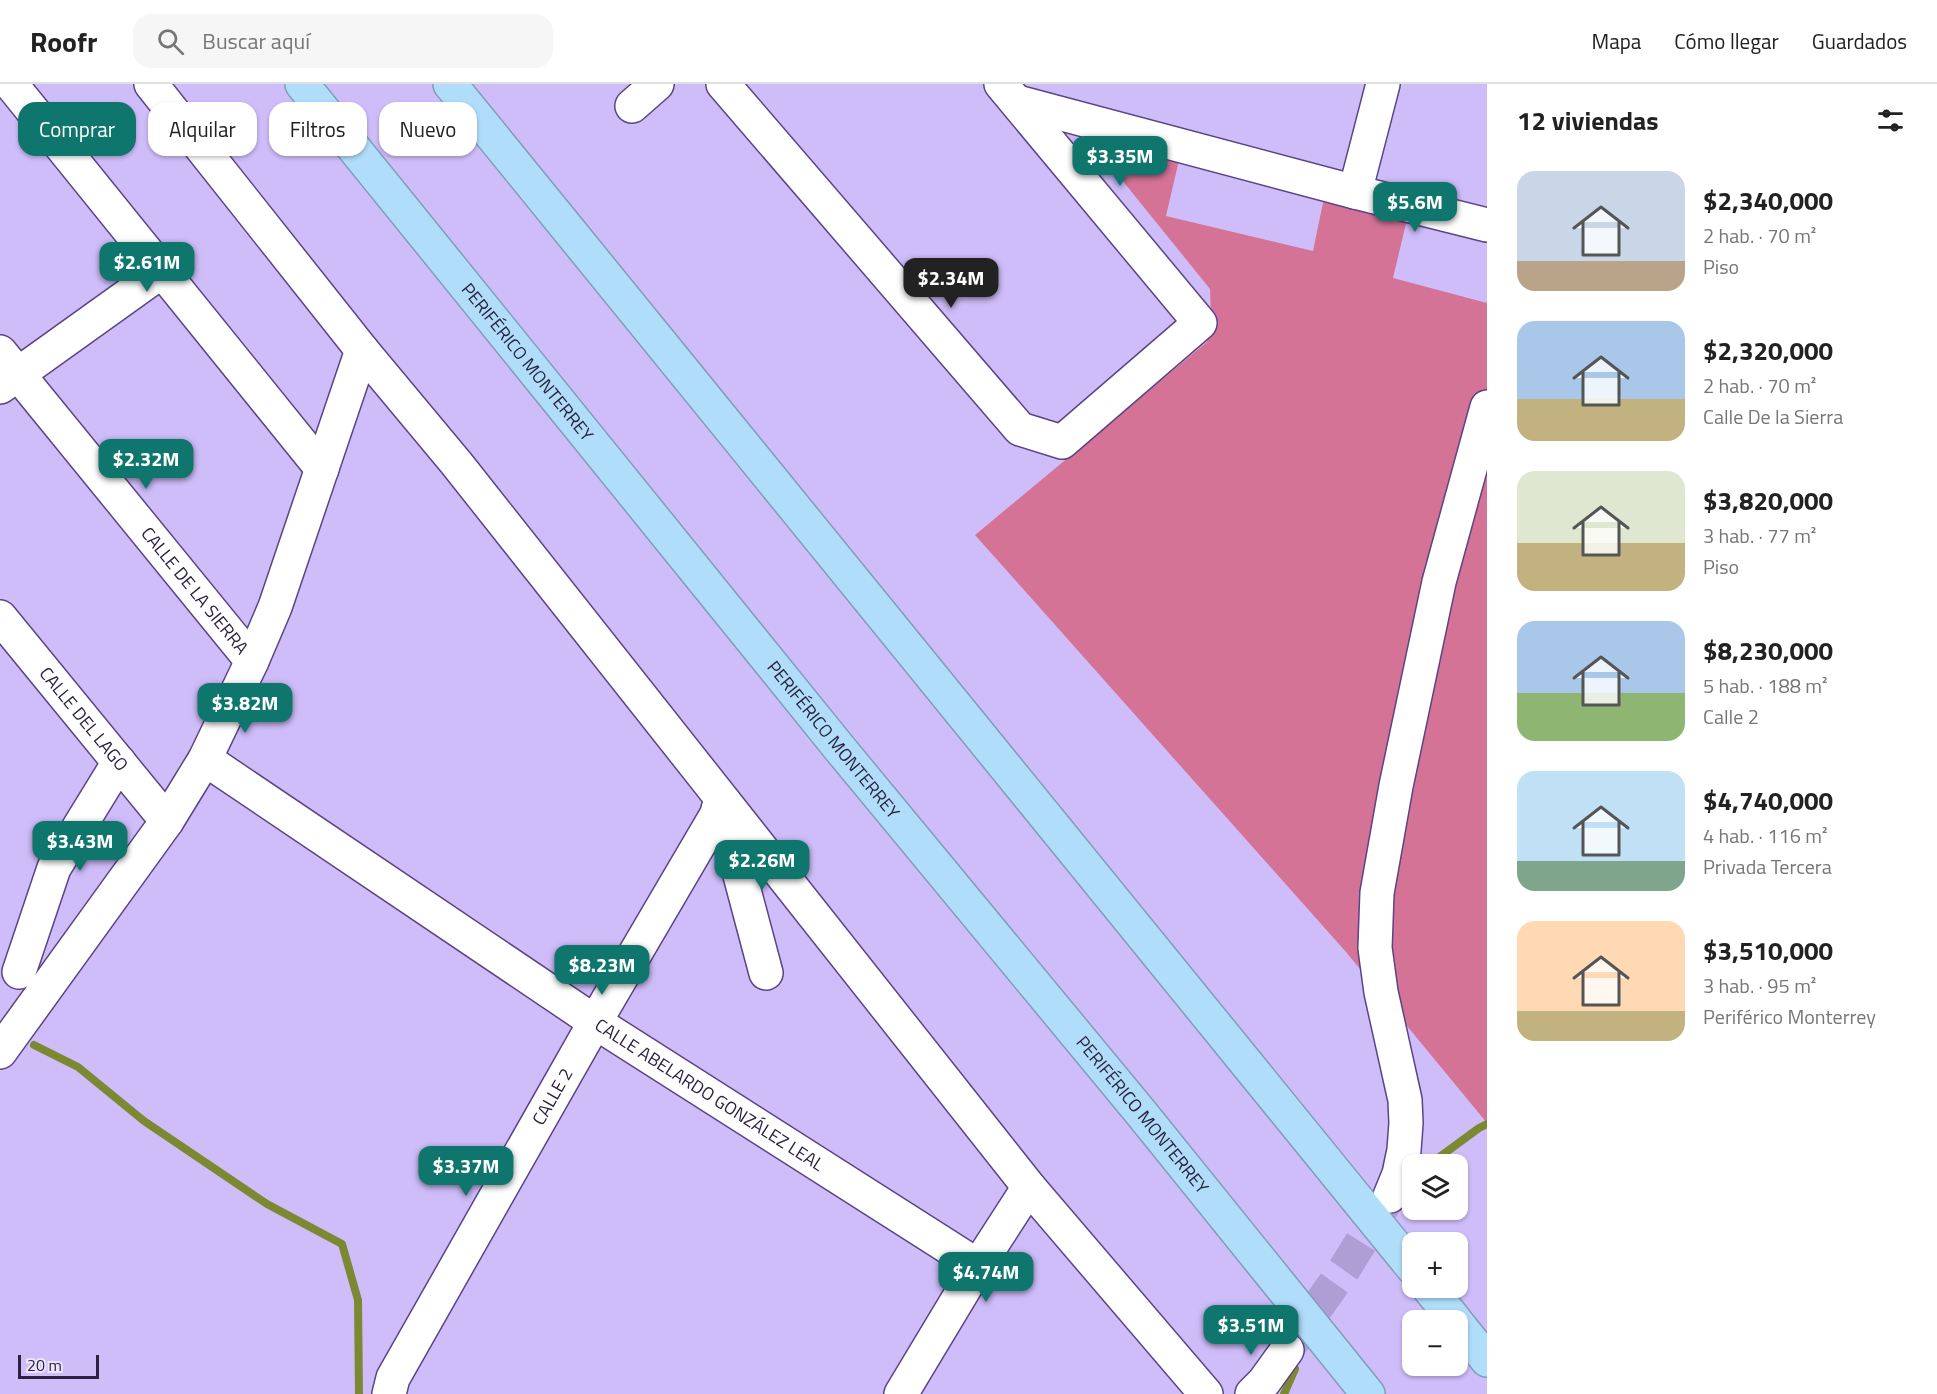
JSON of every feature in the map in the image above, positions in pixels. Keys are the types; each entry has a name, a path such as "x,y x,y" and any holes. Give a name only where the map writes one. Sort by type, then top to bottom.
{"highway":[{"name":"PERIFÉRICO MONTERREY","path":"302,84 1368,1394"},
{"path":"450,84 1402,1254"},
{"path":"1437,1298 1447,1310"},
{"path":"1468,1336 1487,1360"}],"street":[{"path":"11,84 322,469"},
{"path":"151,84 362,350 457,464 721,805 1029,1187 1206,1394"},
{"path":"632,106 657,84"},
{"path":"723,84 1020,429 1062,442 1200,323 1009,93"},
{"path":"1355,192 1383,84"},
{"path":"1009,93 1355,192 1487,225"},
{"path":"6,371 162,271"},
{"path":"0,1052 167,821 205,759 275,607 362,350"},
{"name":"CALLE DE LA SIERRA","path":"6,371 252,661"},
{"path":"1389,1196 1399,1174 1406,1124 1405,1100 1381,992 1375,948 1377,893 1396,786 1439,582 1487,407"},
{"name":"CALLE DEL LAGO","path":"0,617 167,821"},
{"name":"CALLE ABELARDO GONZÁLEZ LEAL","path":"205,759 595,1022 978,1266"},
{"path":"37,1000 10,960 54,868 119,762"},
{"path":"721,805 766,973"},
{"name":"CALLE 2","path":"389,1394 393,1378 721,805"},
{"path":"902,1394 978,1266 1029,1187"},
{"path":"1252,1394 1264,1382 1287,1350"}],"shaded area":[{"path":"1116,139 1180,156 1166,216 1313,251 1325,193 1408,215 1393,278 1487,303 1487,1123 1346,952 975,535 1207,342 1211,316 1210,289 1105,159 1106,146"}],"waterway":[{"path":"34,1045 78,1067 144,1121 267,1204 342,1244 358,1300 359,1394"},
{"path":"1444,1154 1487,1124"},
{"path":"1284,1394 1295,1369"}],"tunnel":[{"path":"1287,1350 1345,1268 1389,1197"}]}
